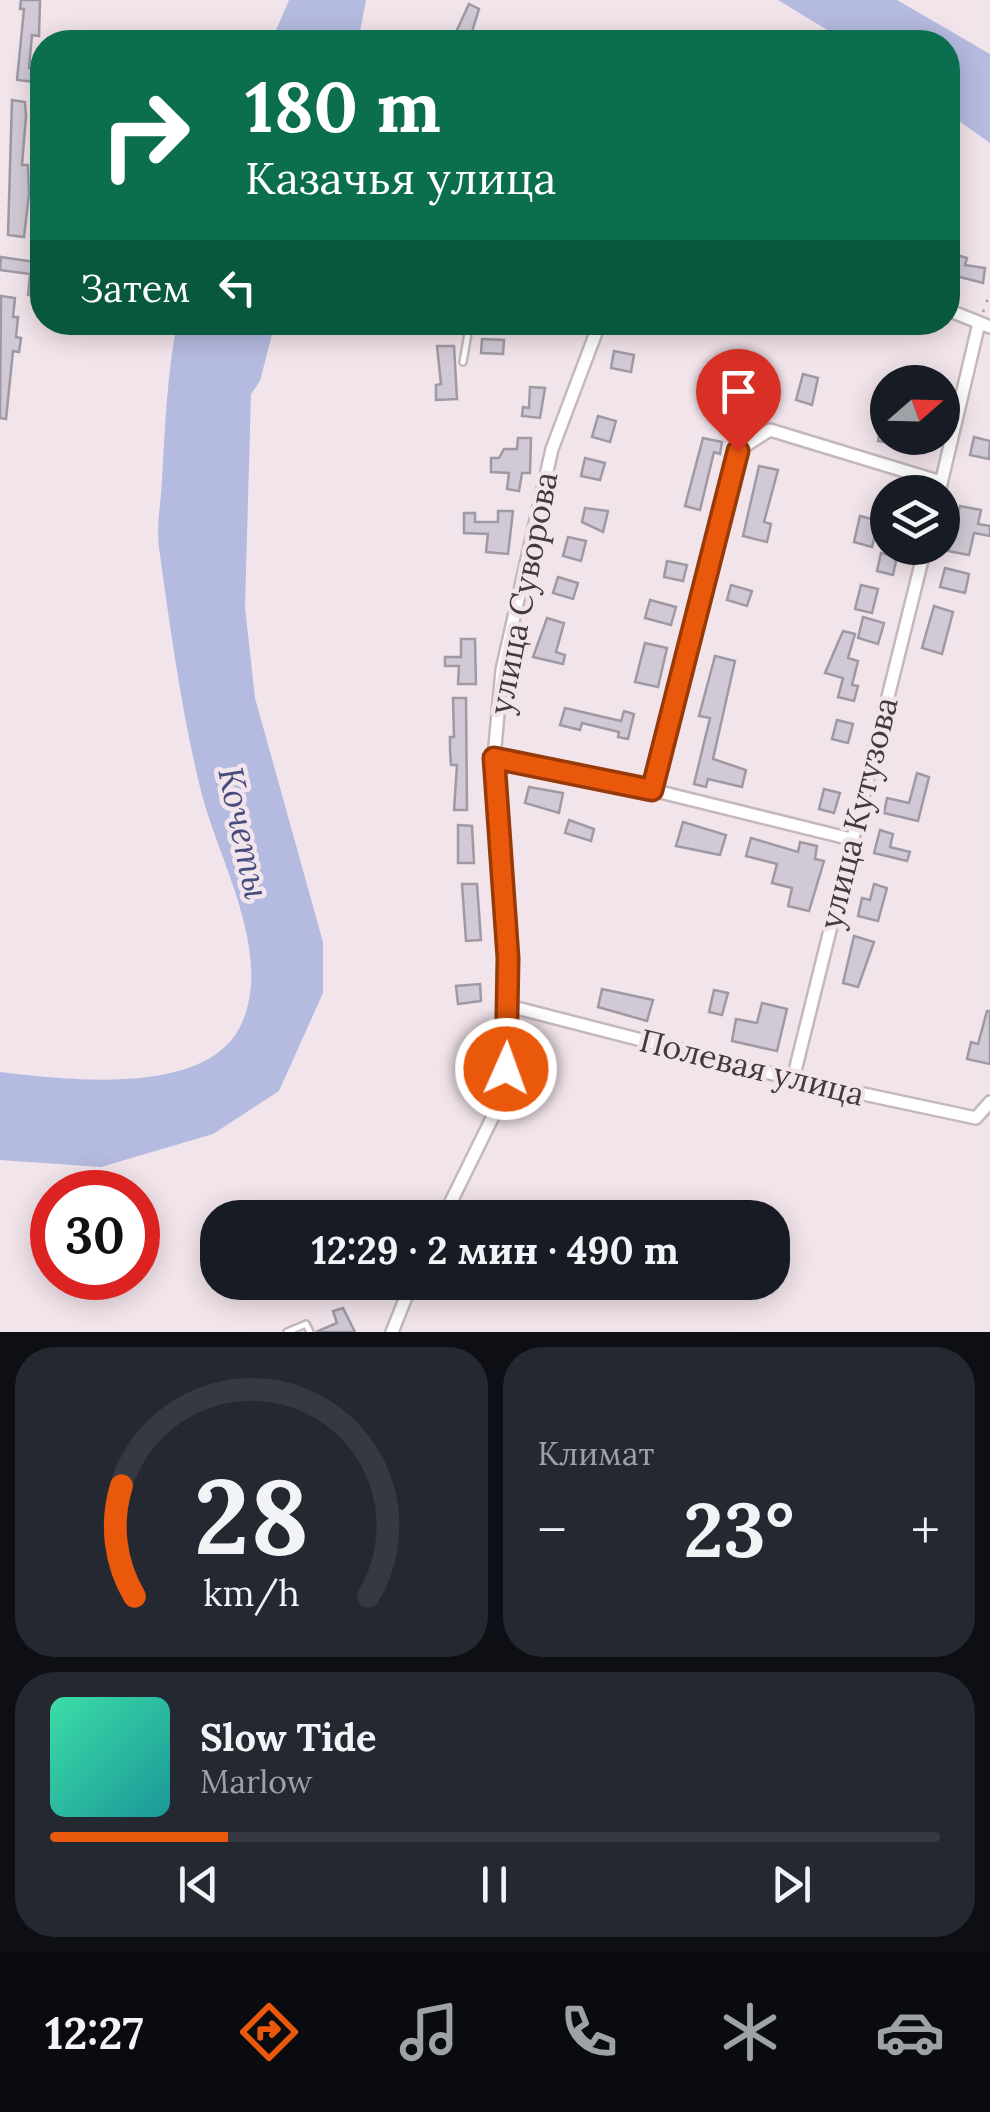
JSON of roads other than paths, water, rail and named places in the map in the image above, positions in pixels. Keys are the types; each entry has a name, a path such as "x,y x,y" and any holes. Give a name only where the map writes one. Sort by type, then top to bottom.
{"street":[{"path":"943,475 984,325 960,315"},
{"name":"улица Суворова","path":"452,1200 500,1102 508,1006 494,758 502,670 552,449 595,335"},
{"path":"652,790 738,451 770,430 904,475"},
{"name":"улица Кутузова","path":"793,1079 921,565"},
{"path":"494,758 652,790 851,838"},
{"name":"Полевая улица","path":"508,1006 793,1079 976,1118 990,1102"},
{"path":"392,1332 405,1300"}],"lane":[{"path":"462,362 467,335"},
{"path":"288,1332 306,1324 310,1332"}],"water":[{"path":"289,0 366,0 360,30 276,30"},
{"path":"778,0 897,0 949,30 827,30"},
{"path":"960,37 990,54 990,143 960,122"},
{"name":"Кочеты","path":"175,335 272,335 260,381 251,394 245,607 255,698 323,942 323,993 279,1091 213,1134 101,1167 0,1160 0,1072 130,1079 196,1065 222,1050 240,1027 249,999 247,937 193,758 159,548"}]}
